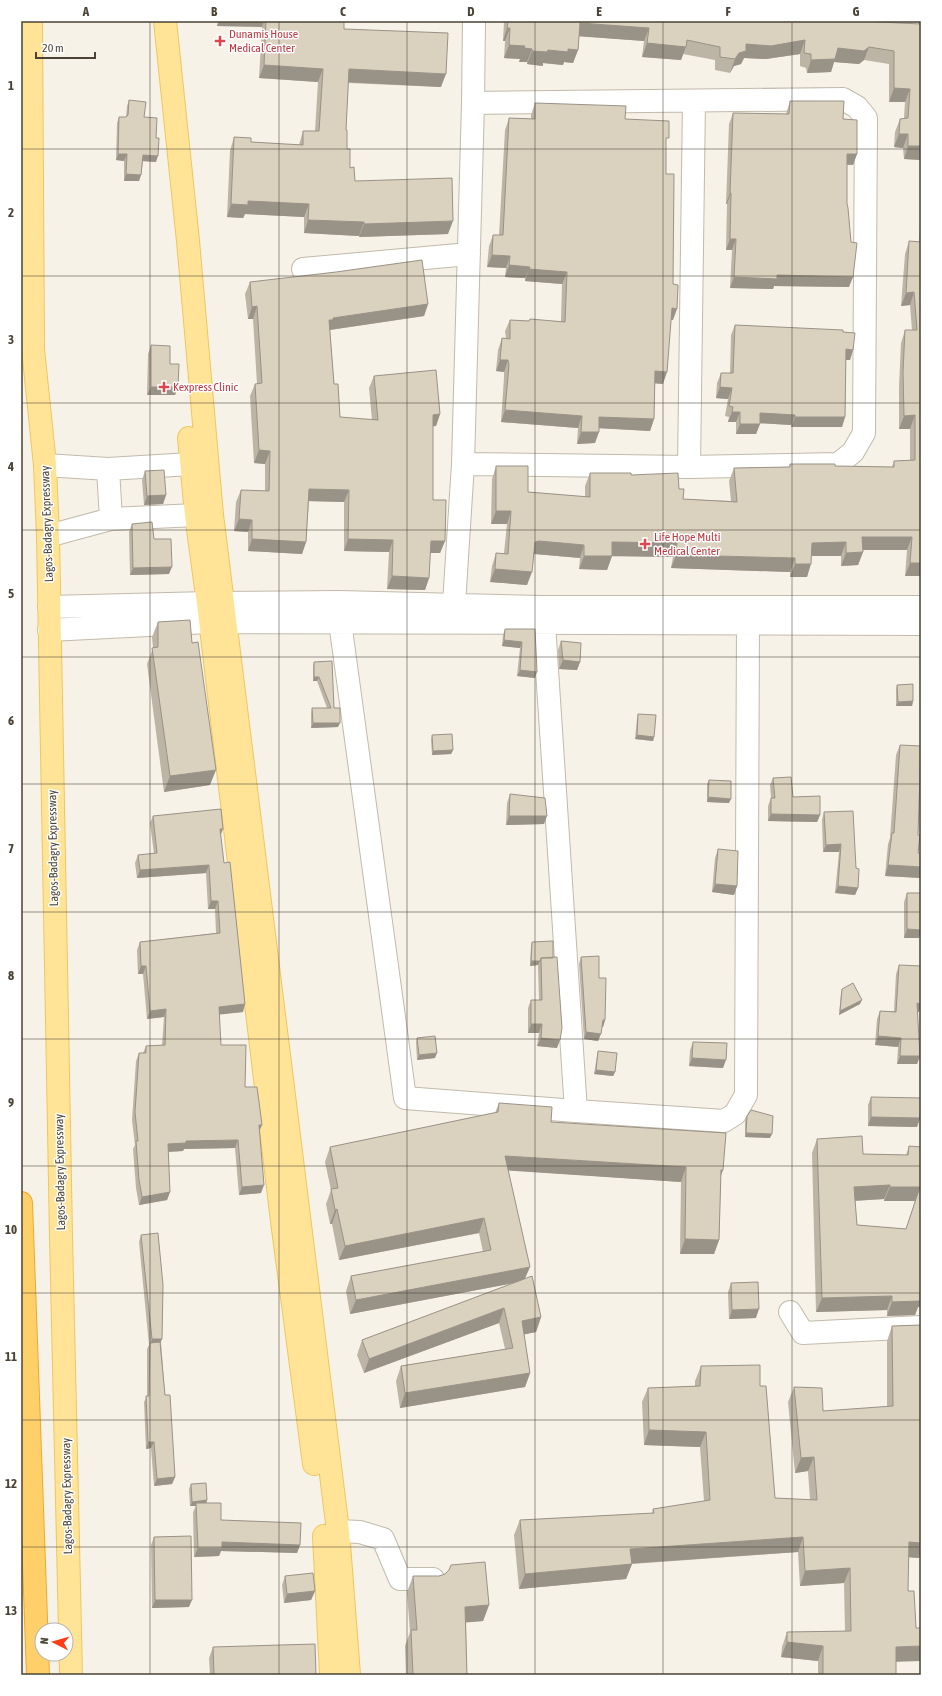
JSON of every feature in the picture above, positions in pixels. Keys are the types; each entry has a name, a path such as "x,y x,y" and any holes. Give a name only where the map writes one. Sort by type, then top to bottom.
{"highway":[{"path":"21,1203 38,1675"}],"main road":[{"name":"Lagos-Badagry Expressway","path":"31,21 33,348 45,465 48,536 71,1675"},
{"path":"151,21 174,243 196,515 217,613 298,1218 338,1531 349,1675"},
{"path":"164,21 188,241 212,515 217,613 282,1221 324,1534 331,1675"}],"street":[{"path":"454,604 463,464 474,21"},
{"path":"463,464 689,467 838,464 853,452 864,433 866,118 857,107 843,99 473,103"},
{"path":"689,467 694,101"},
{"path":"303,269 469,254"},
{"path":"45,465 108,469 192,464"},
{"path":"108,469 111,519"},
{"path":"48,536 111,519 196,515"},
{"path":"49,630 339,602 542,606 921,606"},
{"path":"49,607 217,613 340,622 544,624 921,624"},
{"path":"340,622 405,1098 576,1112 724,1120 735,1114 746,1095 748,624"},
{"path":"544,624 576,1112"},
{"path":"790,1312 804,1333 921,1327"},
{"path":"338,1531 360,1532 383,1539 400,1579 433,1579"}],"building":[{"path":"266,21 344,21 344,29 448,33 446,74 349,69 346,130 347,149 350,149 350,168 354,167 355,181 452,178 453,221 364,224 364,222 308,220 309,204 248,201 248,205 231,204 234,137 251,138 251,142 303,145 303,131 319,131 323,69 264,65"},
{"path":"508,21 878,21 921,24 921,146 908,146 908,134 899,134 900,119 908,118 910,89 894,88 894,51 869,47 864,51 838,48 835,59 811,60 811,54 804,53 805,40 771,46 746,44 746,51 739,53 735,59 720,57 720,47 687,40 686,47 647,43 649,28 580,23 578,50 568,49 568,52 548,50 547,52 532,51 532,49 524,48 525,46 509,45 510,28 507,28"},
{"path":"129,100 146,102 144,117 157,118 156,138 159,138 158,156 143,155 141,175 126,174 127,154 118,154 119,117 126,117 128,115"},
{"path":"790,101 844,101 843,119 857,120 857,154 847,154 847,204 851,242 857,243 853,277 777,275 777,279 734,277 736,239 730,239 733,113 789,114"},
{"path":"535,103 626,106 625,119 669,121 669,138 666,138 666,174 674,174 673,284 678,285 677,309 672,308 667,372 655,371 654,419 599,417 599,432 581,432 582,416 505,410 509,365 508,360 500,360 502,338 510,339 510,320 529,321 530,319 565,322 567,272 529,269 530,267 509,265 510,256 492,255 493,235 503,235 509,118 535,119"},
{"path":"909,241 921,242 921,563 910,563 912,537 862,537 863,552 846,553 846,542 812,543 811,564 795,564 795,558 676,555 677,543 612,542 612,556 584,556 584,545 539,541 535,542 532,572 495,569 496,553 508,554 511,511 496,511 496,466 528,466 528,492 590,497 590,473 631,473 631,475 678,473 679,489 684,489 683,499 737,502 734,468 790,467 790,464 835,464 835,466 894,467 894,461 915,460 915,415 904,416 903,372 905,330 917,330 914,292 906,293"},
{"path":"422,260 428,304 333,318 333,320 329,320 334,384 338,384 340,417 378,420 374,376 436,370 440,414 433,415 433,500 446,500 445,541 431,541 429,578 392,576 393,540 348,539 349,490 309,489 306,542 252,539 252,520 239,519 241,490 269,491 270,451 259,450 255,384 262,383 257,306 252,307 250,282"},
{"path":"735,325 843,330 843,332 855,333 853,350 846,349 845,417 795,417 795,415 760,413 760,424 740,424 740,412 732,412 733,407 729,406 732,388 720,387 721,373 733,373"},
{"path":"151,345 170,346 170,364 179,364 178,387 151,387"},
{"path":"164,470 166,495 147,496 145,471"},
{"path":"152,522 154,539 171,539 172,567 133,568 132,524"},
{"path":"190,620 192,643 198,642 216,770 170,776 152,648 158,647 158,622"},
{"path":"505,629 535,629 537,672 520,670 522,642 504,640"},
{"path":"561,641 581,643 580,662 563,660"},
{"path":"332,661 334,708 340,708 340,723 313,723 312,708 331,708 319,677 314,677 314,662"},
{"path":"913,684 913,701 898,702 897,685"},
{"path":"638,714 656,715 654,737 637,735"},
{"path":"452,734 453,750 433,751 432,735"},
{"path":"900,745 921,746 918,835 920,835 918,853 921,853 921,867 888,865 892,833 894,833"},
{"path":"791,777 793,797 820,796 820,815 771,814 771,798 775,798 773,778"},
{"path":"709,780 731,781 731,799 708,797"},
{"path":"510,794 545,798 547,816 509,816"},
{"path":"221,809 223,829 220,829 224,863 230,862 245,1004 219,1007 221,1045 246,1045 245,1087 257,1087 262,1125 259,1125 264,1185 242,1187 238,1140 186,1141 186,1143 168,1144 170,1192 142,1197 139,1180 136,1141 138,1141 135,1112 139,1053 146,1053 146,1046 165,1045 166,1009 150,1011 146,966 141,966 140,942 220,933 218,901 211,901 209,865 140,870 138,855 157,853 153,816"},
{"path":"853,811 856,868 859,869 858,888 838,886 841,844 826,845 824,812"},
{"path":"718,849 738,851 737,886 715,884"},
{"path":"907,893 921,893 921,930 907,929"},
{"path":"553,941 553,958 541,958 540,961 531,961 532,942"},
{"path":"599,956 599,978 606,978 605,1020 603,1020 601,1034 586,1032 581,957"},
{"path":"557,957 562,1028 560,1040 541,1038 542,1024 531,1024 531,1000 542,1000 541,958"},
{"path":"899,965 921,966 921,1004 917,1003 920,1056 900,1056 901,1038 878,1036 880,1011 896,1012"},
{"path":"853,983 862,1000 840,1011 842,989"},
{"path":"435,1036 437,1053 419,1055 417,1038"},
{"path":"693,1042 727,1043 726,1060 692,1058"},
{"path":"598,1051 617,1053 615,1072 596,1070"},
{"path":"871,1097 921,1098 920,1118 871,1117"},
{"path":"499,1103 552,1107 551,1122 726,1133 723,1170 721,1170 719,1240 685,1239 686,1167 505,1156 530,1267 356,1300 351,1276 491,1250 484,1218 345,1246 331,1189 338,1188 330,1147 498,1112"},
{"path":"751,1110 773,1116 772,1134 746,1133 747,1116"},
{"path":"862,1136 863,1154 908,1155 909,1146 921,1147 920,1301 892,1302 892,1296 822,1298 817,1139","holes":["890,1185 890,1187 920,1187 906,1229 857,1225 854,1187"]},
{"path":"158,1233 163,1285 162,1339 152,1339 141,1235"},
{"path":"532,1276 541,1317 522,1321 530,1373 405,1393 401,1366 513,1348 504,1308 369,1359 362,1340"},
{"path":"758,1282 759,1309 732,1310 731,1283"},
{"path":"921,1325 921,1543 909,1542 908,1591 914,1591 916,1628 921,1628 921,1646 896,1647 896,1675 823,1675 823,1646 787,1642 787,1632 851,1631 850,1568 805,1571 803,1537 630,1549 632,1564 525,1574 520,1520 654,1513 653,1509 710,1500 706,1432 649,1430 648,1388 700,1386 701,1366 760,1365 760,1386 766,1386 775,1498 817,1500 814,1457 801,1458 794,1387 822,1388 823,1411 893,1406 892,1326"},
{"path":"160,1342 165,1395 170,1395 175,1477 157,1479 154,1442 148,1442 146,1396 149,1396 150,1343"},
{"path":"206,1483 207,1500 192,1502 191,1484"},
{"path":"196,1503 221,1503 221,1520 301,1523 300,1545 222,1542 222,1548 198,1548"},
{"path":"191,1536 192,1600 155,1600 154,1537"},
{"path":"485,1562 489,1605 465,1607 467,1675 413,1675 411,1630 417,1630 413,1576 439,1576 445,1574 451,1565"},
{"path":"313,1573 315,1591 287,1594 285,1576"},
{"path":"315,1644 316,1675 214,1675 213,1647"}],"place":[{"name":"Dunamis House Medical Center","path":"220,41"},
{"name":"Kexpress Clinic","path":"164,387"},
{"name":"Life Hope Multi Medical Center","path":"645,544"}]}
